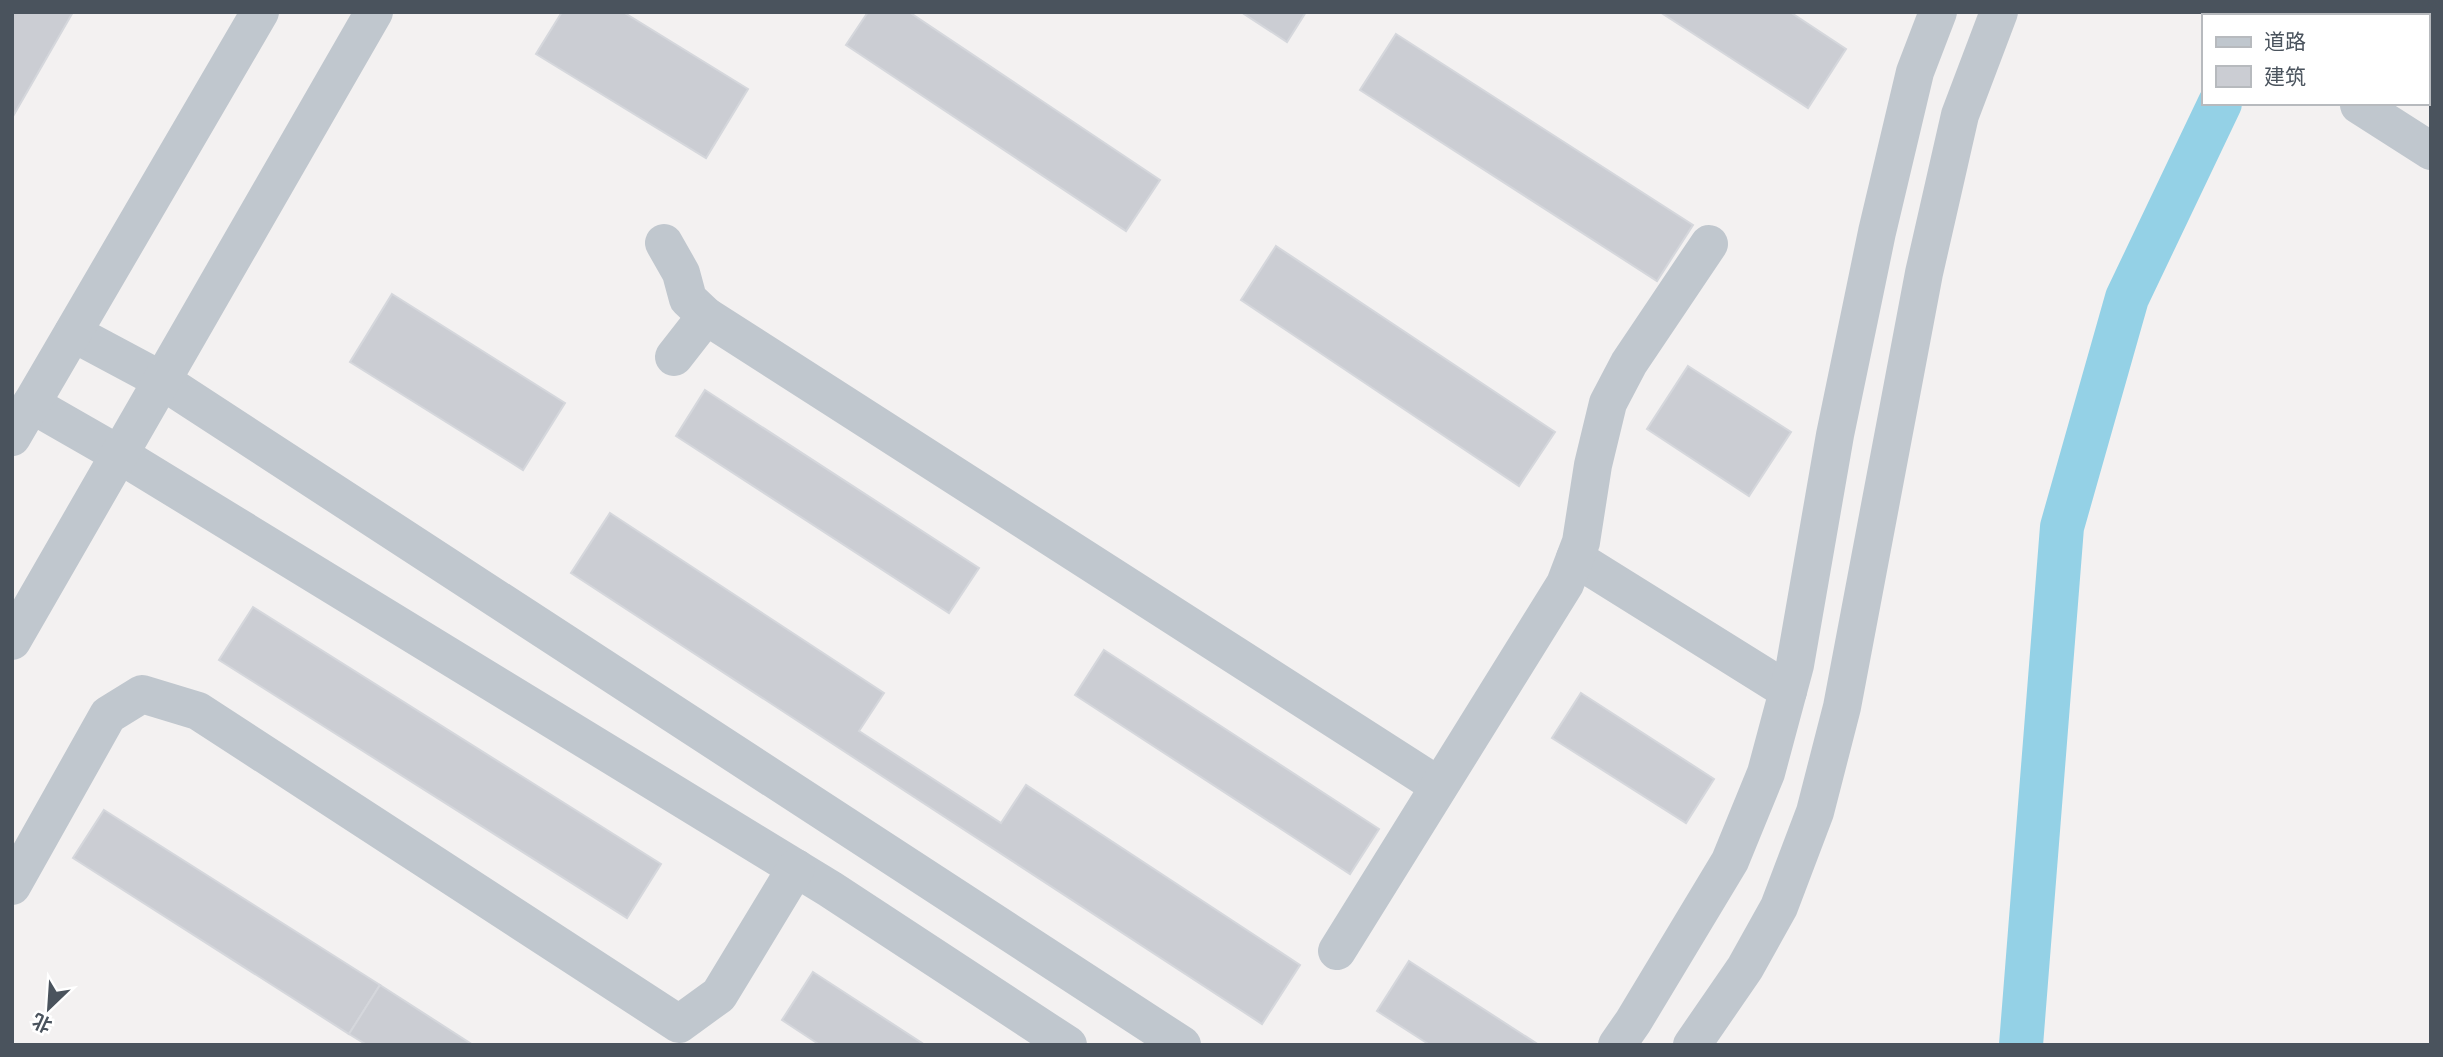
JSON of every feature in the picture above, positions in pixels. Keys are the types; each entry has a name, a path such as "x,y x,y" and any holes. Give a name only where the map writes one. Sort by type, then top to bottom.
{"street":[{"path":"12,437 260,12"},
{"path":"12,641 374,12"},
{"path":"1618,1045 1730,861 1766,773 1795,665 1835,435 1877,232 1914,72 1938,12"},
{"path":"1692,1045 1745,968 1779,907 1815,812 1842,707 1924,273 1959,115 1999,12"},
{"path":"2359,105 2431,151"},
{"path":"664,243 681,273 688,299 706,316 1439,786"},
{"path":"1337,951 1566,584 1581,542 1593,465 1608,403 1629,363 1709,244"},
{"path":"674,357 706,316"},
{"path":"73,333 162,380 1182,1045"},
{"path":"31,404 120,454 796,868 1068,1045"},
{"path":"1575,558 1788,691"},
{"path":"12,886 108,715 142,694 198,711 679,1024 719,995 796,868"}],"building":[{"path":"12,12 73,12 12,118"},
{"path":"562,12 623,12 748,89 706,158 536,54"},
{"path":"868,12 909,12 1160,180 1126,231 846,45"},
{"path":"1241,12 1306,12 1287,42"},
{"path":"1660,12 1790,12 1846,49 1808,108"},
{"path":"2431,12 2431,75 2429,14 2351,14"},
{"path":"1396,34 1693,225 1657,281 1360,90"},
{"path":"1276,246 1555,432 1519,486 1241,300"},
{"path":"392,294 565,403 523,470 350,362"},
{"path":"1688,366 1791,432 1749,496 1647,429"},
{"path":"705,390 979,568 949,613 676,436"},
{"path":"610,513 884,693 859,731 1001,823 1026,785 1300,965 1262,1024 571,573"},
{"path":"253,607 661,864 627,918 219,660"},
{"path":"1104,650 1379,829 1350,874 1075,695"},
{"path":"1581,693 1714,779 1686,823 1552,738"},
{"path":"104,810 380,985 349,1034 73,858"},
{"path":"1409,961 1539,1045 1430,1045 1377,1011"},
{"path":"813,972 925,1045 820,1045 782,1020"},
{"path":"380,985 473,1045 367,1045 349,1034"}],"waterway":[{"path":"2021,1045 2062,527 2127,298 2219,105"}]}
